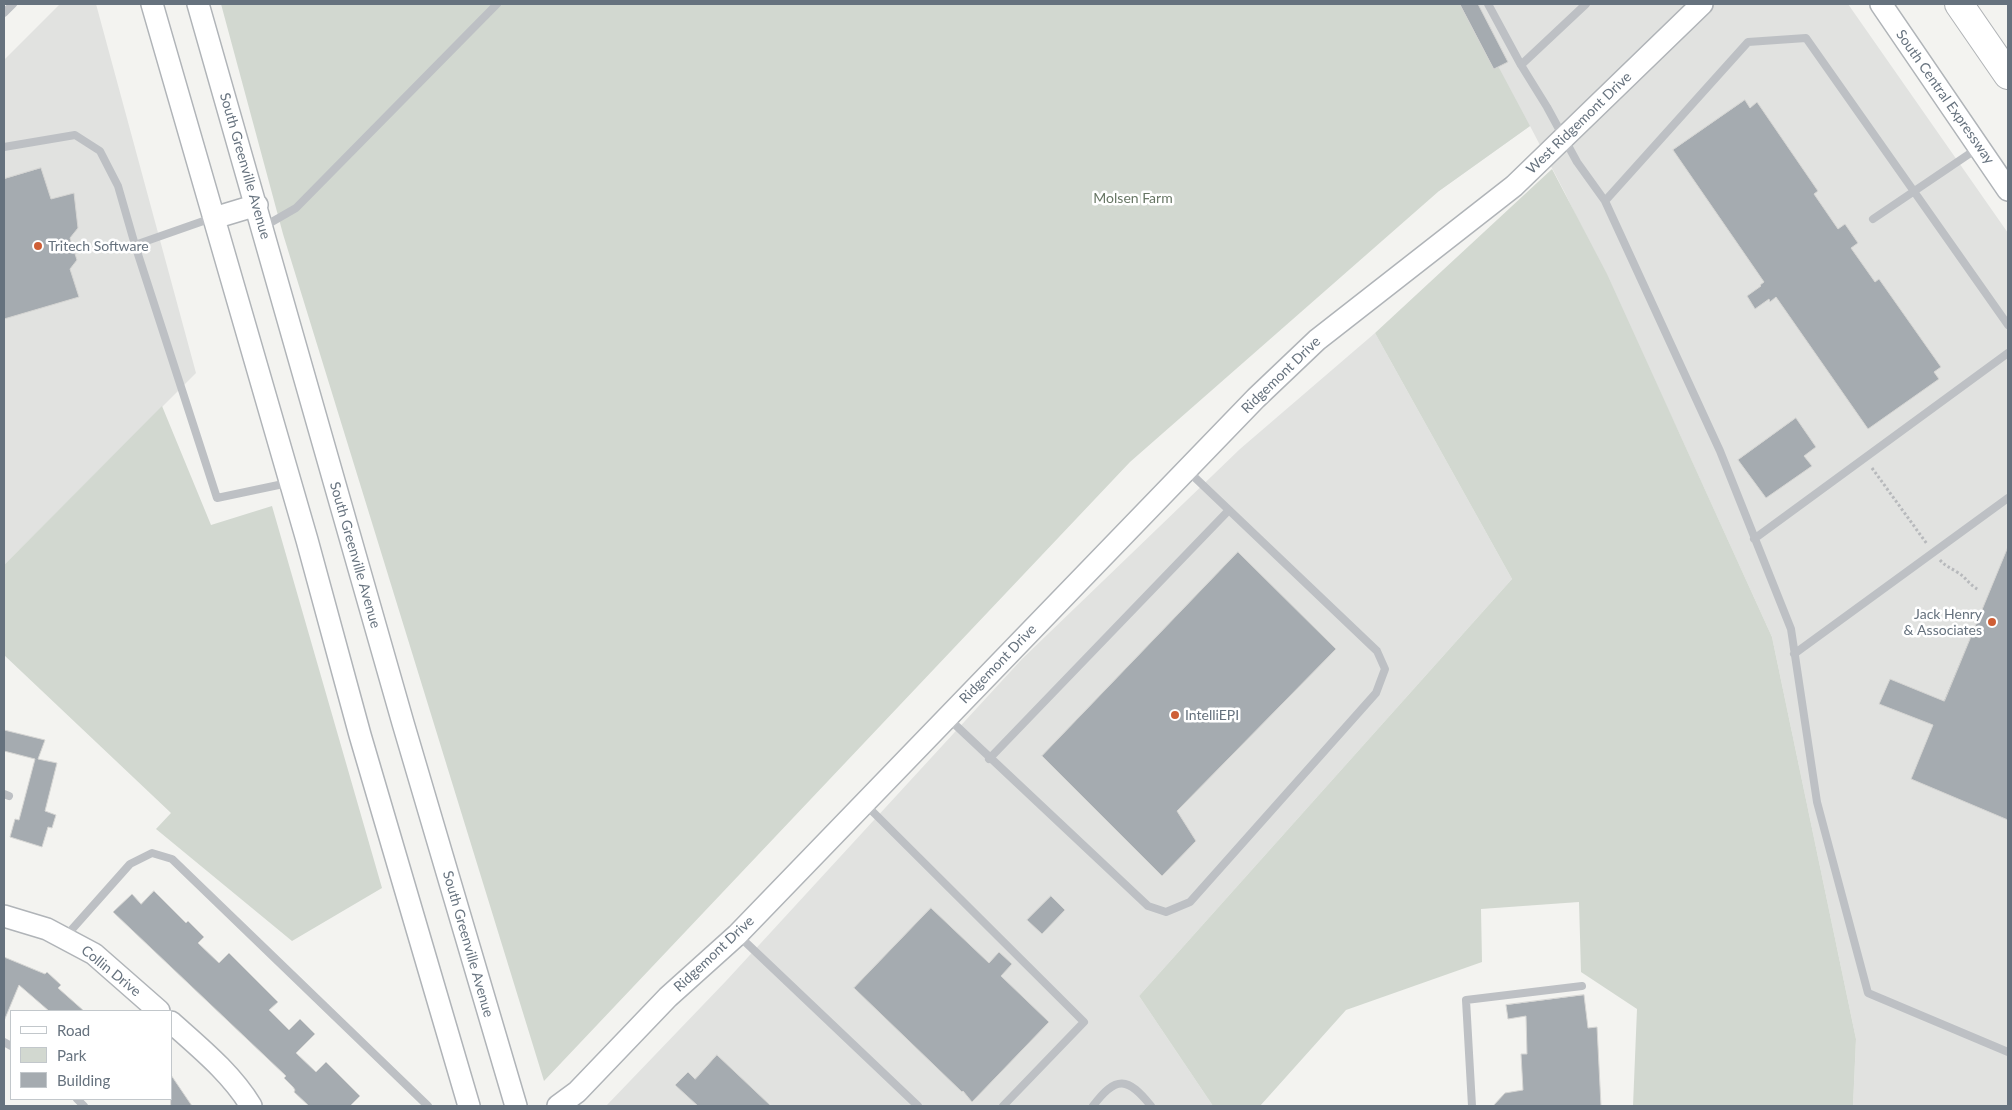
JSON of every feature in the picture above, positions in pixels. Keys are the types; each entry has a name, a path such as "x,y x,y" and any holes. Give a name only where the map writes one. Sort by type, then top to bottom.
{"highway":[{"path":"1958,4 2008,75"}],"main road":[{"path":"152,4 290,482 360,735 469,1106"},
{"name":"South Greenville Avenue","path":"198,4 400,714 516,1106"},
{"name":"South Central Expressway","path":"1881,4 2008,190"},
{"name":"West Ridgemont Drive","path":"1449,236 1514,186 1698,5"},
{"path":"214,218 256,206"},
{"name":"Ridgemont Drive","path":"558,1106 577,1092 668,997 737,935 1256,398 1317,340 1449,236"},
{"name":"Collin Drive","path":"4,916 39,926 65,937 94,954 158,1010"},
{"path":"172,1023 233,1080 251,1106"}],"lane":[{"path":"4,14 13,4"},
{"path":"262,227 296,208 497,4"},
{"path":"1488,4 1577,162 1606,201 1720,451 1791,629 1817,802 1868,993 2008,1052"},
{"path":"1521,65 1586,4"},
{"path":"1606,201 1748,42 1806,38 2008,325"},
{"path":"4,147 75,134 100,151 118,186 135,245 217,498 290,482"},
{"path":"1873,219 1980,147"},
{"path":"135,245 214,218"},
{"path":"1754,539 2008,353"},
{"path":"947,717 1148,906 1166,912 1190,902 1376,693 1385,669 1377,651 1186,469"},
{"path":"1794,654 2008,498"},
{"path":"989,758 1229,510"},
{"path":"864,803 1084,1022 1003,1106"},
{"path":"65,937 130,864 152,853 172,859 428,1106"},
{"path":"737,935 918,1106"},
{"path":"1472,1106 1466,1000 1582,986"},
{"path":"1093,1106 1105,1090 1119,1084 1130,1085 1151,1106"}],"path":[{"path":"1865,459 1943,564 1959,573 1969,585 1979,590"}],"shaded area":[{"path":"60,4 96,4 196,373 4,565 4,60"},
{"path":"1347,4 1848,4 2008,233 2008,1106 1853,1106 1856,1039 1772,637 1680,435 1565,193 1530,126 1439,191"},
{"path":"1375,333 1512,579 1139,996 1213,1106 606,1106 726,981 1022,659 1240,449"}],"green space":[{"name":"Molsen Farm","path":"221,4 1465,4 1530,126 1439,191 1130,462 544,1081 283,234"},
{"path":"1552,169 1607,274 1772,637 1856,1039 1853,1106 1633,1106 1637,1009 1581,972 1579,902 1481,909 1482,962 1346,1010 1260,1106 1213,1106 1139,996 1512,579 1375,333"},
{"path":"162,406 211,525 272,506 382,888 292,941 156,829 171,813 4,655 4,565"}],"building":[{"path":"1460,4 1478,4 1508,62 1494,69"},
{"path":"1745,100 1750,108 1757,102 1818,191 1814,194 1838,229 1845,224 1858,243 1851,248 1875,282 1879,279 1941,367 1934,372 1939,379 1868,429 1776,297 1770,302 1769,299 1755,309 1747,296 1764,282 1673,150"},
{"name":"Tritech Software","path":"41,168 51,199 74,193 78,228 70,238 77,260 70,269 79,297 4,319 4,179"},
{"path":"1796,418 1816,447 1804,456 1812,466 1766,498 1738,460"},
{"name":"Jack Henry & Associates","path":"2008,547 2008,820 1911,779 1933,725 1879,704 1890,679 1944,701"},
{"name":"IntelliEPI","path":"1238,552 1336,649 1177,811 1196,841 1162,876 1042,756"},
{"path":"4,730 45,740 38,759 57,763 45,811 56,815 52,828 48,827 42,847 10,837 15,819 19,820 35,759 4,751"},
{"path":"154,891 186,923 188,921 204,937 198,943 219,963 229,953 278,1002 269,1010 289,1030 300,1019 315,1034 296,1053 316,1072 326,1062 360,1096 350,1106 309,1106 294,1092 293,1087 284,1078 286,1076 113,912 132,894 141,904"},
{"path":"1051,896 1065,910 1042,934 1027,920"},
{"path":"931,908 989,963 999,952 1012,964 1001,976 1049,1022 972,1102 963,1091 854,988"},
{"path":"4,957 45,974 47,972 61,985 58,988 83,1010 48,1010 19,985 4,1021"},
{"path":"1584,995 1588,1028 1597,1027 1601,1106 1493,1106 1505,1093 1523,1090 1521,1054 1527,1054 1526,1016 1508,1019 1506,1005"},
{"path":"717,1055 771,1106 698,1106 675,1085 688,1072 695,1079"},
{"path":"172,1076 192,1106 171,1106 172,1100"}],"place":[{"name":"Tritech Software","path":"38,246"},
{"name":"Jack Henry & Associates","path":"1992,622"},
{"name":"IntelliEPI","path":"1175,715"}]}
